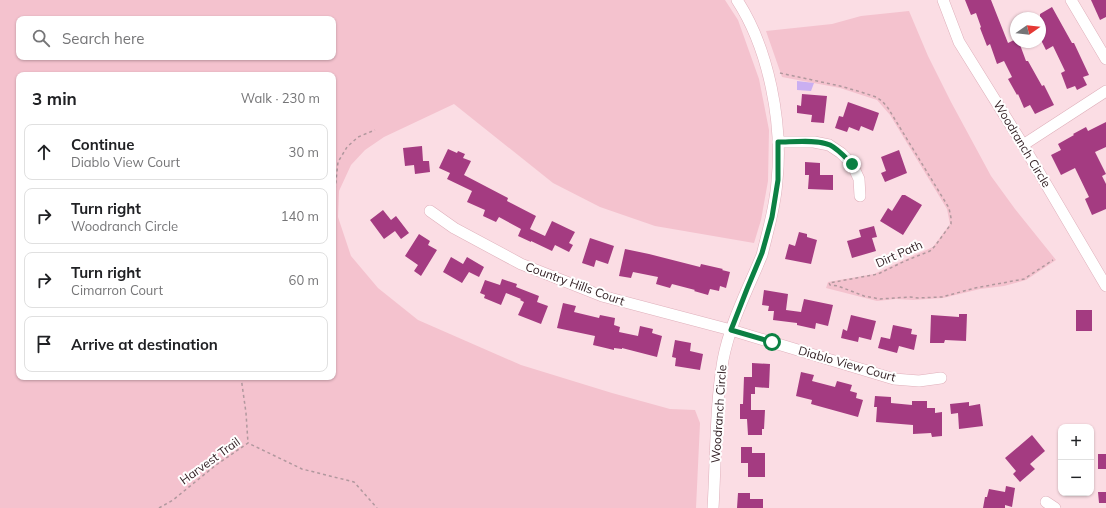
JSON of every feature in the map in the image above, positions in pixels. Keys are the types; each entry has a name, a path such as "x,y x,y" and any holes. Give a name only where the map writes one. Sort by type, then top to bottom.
{"street":[{"name":"Woodranch Circle","path":"713,508 718,402 723,359 731,330 762,253 772,217 778,180 778,142 775,106 766,64 756,35 737,0"},
{"name":"Woodranch Circle","path":"943,0 959,42 1023,145 1106,286"},
{"path":"1071,0 1106,59"},
{"path":"1023,145 1106,92"},
{"path":"778,142 814,142 829,144 852,164 859,179 860,196"},
{"name":"Country Hills Court","path":"430,211 454,228 521,264 602,296 731,330"},
{"name":"Diablo View Court","path":"731,330 894,378 919,381 941,378"}],"path":[{"name":"Dirt Path","path":"780,73 840,86 876,97 882,101 888,108 949,208 952,218 951,224 947,231 930,251 878,274 829,283 830,285 838,286 864,296 880,299 942,297 975,288 1024,279 1053,260"},
{"path":"336,181 338,162 347,147 358,137 375,130"},
{"path":"241,380 248,443"},
{"name":"Harvest Trail","path":"159,508 174,500 216,465 248,443 302,469 354,482 377,508"}],"shaded area":[{"path":"0,0 725,0 738,20 759,79 769,130 768,181 761,220 754,243 655,226 600,207 553,183 454,104 384,137 365,150 351,165 339,191 338,217 351,256 378,288 418,320 521,365 670,409 695,410 700,423 696,508 0,508"},
{"path":"909,11 928,56 991,176 1015,209 1056,260 1026,280 1004,286 980,289 943,298 913,300 896,299 877,301 826,288 828,282 874,274 933,247 950,224 947,209 890,115 877,100 840,88 782,77 766,31 832,24 861,16"},
{"path":"797,81 814,83 811,91 797,90"}],"building":[{"path":"965,0 991,0 1008,43 1010,42 1010,48 1021,48 1026,61 1028,61 1042,86 1044,85 1054,105 1035,114 1030,105 1024,108 1018,94 1017,95 1008,79 1012,77 1004,61 997,64 990,44 987,46 976,13 971,15"},
{"path":"1091,0 1106,0 1106,17 1100,20"},
{"path":"1052,7 1072,43 1074,43 1089,75 1083,77 1087,85 1077,90 1075,86 1067,89 1061,73 1065,71 1053,46 1046,50 1045,48 1046,12 1043,12"},
{"path":"802,94 827,96 824,123 811,122 812,115 797,113 797,105 801,106"},
{"path":"848,102 879,113 873,131 861,126 859,131 849,127 847,132 835,128 839,116 843,117"},
{"path":"1106,122 1106,147 1095,152 1106,174 1102,176 1106,184 1106,209 1092,215 1085,199 1089,197 1075,168 1061,175 1051,155 1061,150 1058,144 1074,135 1073,134 1086,127 1088,131"},
{"path":"422,146 423,161 429,161 430,172 415,174 414,165 405,166 403,148"},
{"path":"448,149 457,153 458,151 465,154 463,158 471,161 464,175 508,198 507,201 536,216 530,229 545,236 552,221 575,232 569,243 573,245 569,252 555,245 552,251 518,236 521,229 499,217 496,222 483,216 485,210 467,202 472,191 447,179 450,173 439,168"},
{"path":"899,150 907,173 885,182 881,173 886,171 881,157"},
{"path":"805,162 820,163 820,175 833,175 833,190 808,189 809,175 805,175"},
{"path":"902,195 905,195 922,205 903,235 880,221 888,208 892,211"},
{"path":"383,210 391,220 396,216 409,233 401,239 395,231 384,239 370,220"},
{"path":"874,226 877,237 872,238 876,251 852,258 847,241 861,237 859,230"},
{"path":"799,232 807,234 807,237 817,240 811,264 785,259 789,244 795,246"},
{"path":"419,234 430,241 428,245 437,250 421,276 414,271 418,265 405,256"},
{"path":"590,238 614,246 608,264 596,260 594,267 582,263"},
{"path":"625,249 700,267 701,264 723,269 722,270 730,272 726,288 720,286 719,291 710,289 708,295 672,284 670,288 656,284 658,277 633,272 631,278 619,276"},
{"path":"451,257 463,264 467,257 484,267 479,277 469,272 462,283 443,272"},
{"path":"502,279 517,284 516,287 539,296 537,302 548,306 541,324 518,315 524,302 520,300 521,299 506,293 501,305 484,298 485,295 480,293 485,280 500,285"},
{"path":"764,290 788,294 786,310 801,312 804,299 833,305 828,326 816,323 815,329 797,325 797,323 773,320 774,311 768,311 769,306 762,305"},
{"path":"563,303 576,306 574,312 599,318 600,315 615,318 614,325 620,327 619,332 638,336 640,326 653,329 652,333 662,336 657,357 622,348 614,348 614,350 593,345 595,336 557,328"},
{"path":"1076,310 1092,310 1092,331 1076,331"},
{"path":"959,314 967,314 966,341 945,340 944,343 930,343 931,315 959,317"},
{"path":"851,315 876,321 871,340 859,337 858,342 841,338 843,329 847,331"},
{"path":"893,325 912,329 911,334 917,335 914,350 899,346 897,353 878,348 881,337 890,339"},
{"path":"675,340 691,343 690,351 703,354 700,370 675,366 676,358 672,357"},
{"path":"752,363 770,364 769,388 755,387 755,394 751,394 751,410 765,410 764,429 762,429 762,435 748,435 747,419 740,419 740,404 743,404 744,377 752,377"},
{"path":"801,372 814,375 812,381 835,387 837,381 852,385 850,391 857,393 856,398 863,400 858,417 811,404 812,400 796,396"},
{"path":"875,396 891,397 891,403 912,405 912,401 927,401 927,408 935,408 935,413 942,412 942,436 932,437 931,433 913,434 913,425 876,422 877,407 874,407"},
{"path":"969,402 969,406 980,404 983,426 959,429 958,413 951,414 950,404"},
{"path":"1032,435 1045,451 1030,464 1035,469 1020,482 1013,474 1016,471 1005,458"},
{"path":"741,447 752,447 752,453 765,453 765,477 748,477 748,463 741,463"},
{"path":"1098,454 1106,454 1106,469 1098,469"},
{"path":"1006,486 1015,488 1012,507 1005,505 1005,508 983,508 985,497 987,497 989,489 1005,492"},
{"path":"1098,492 1106,492 1106,503 1099,503"},
{"path":"738,493 750,493 750,499 763,499 763,508 737,508"}],"route":[{"path":"772,342 731,330 762,253 772,217 778,180 778,142 814,142 829,144 852,164"}]}
